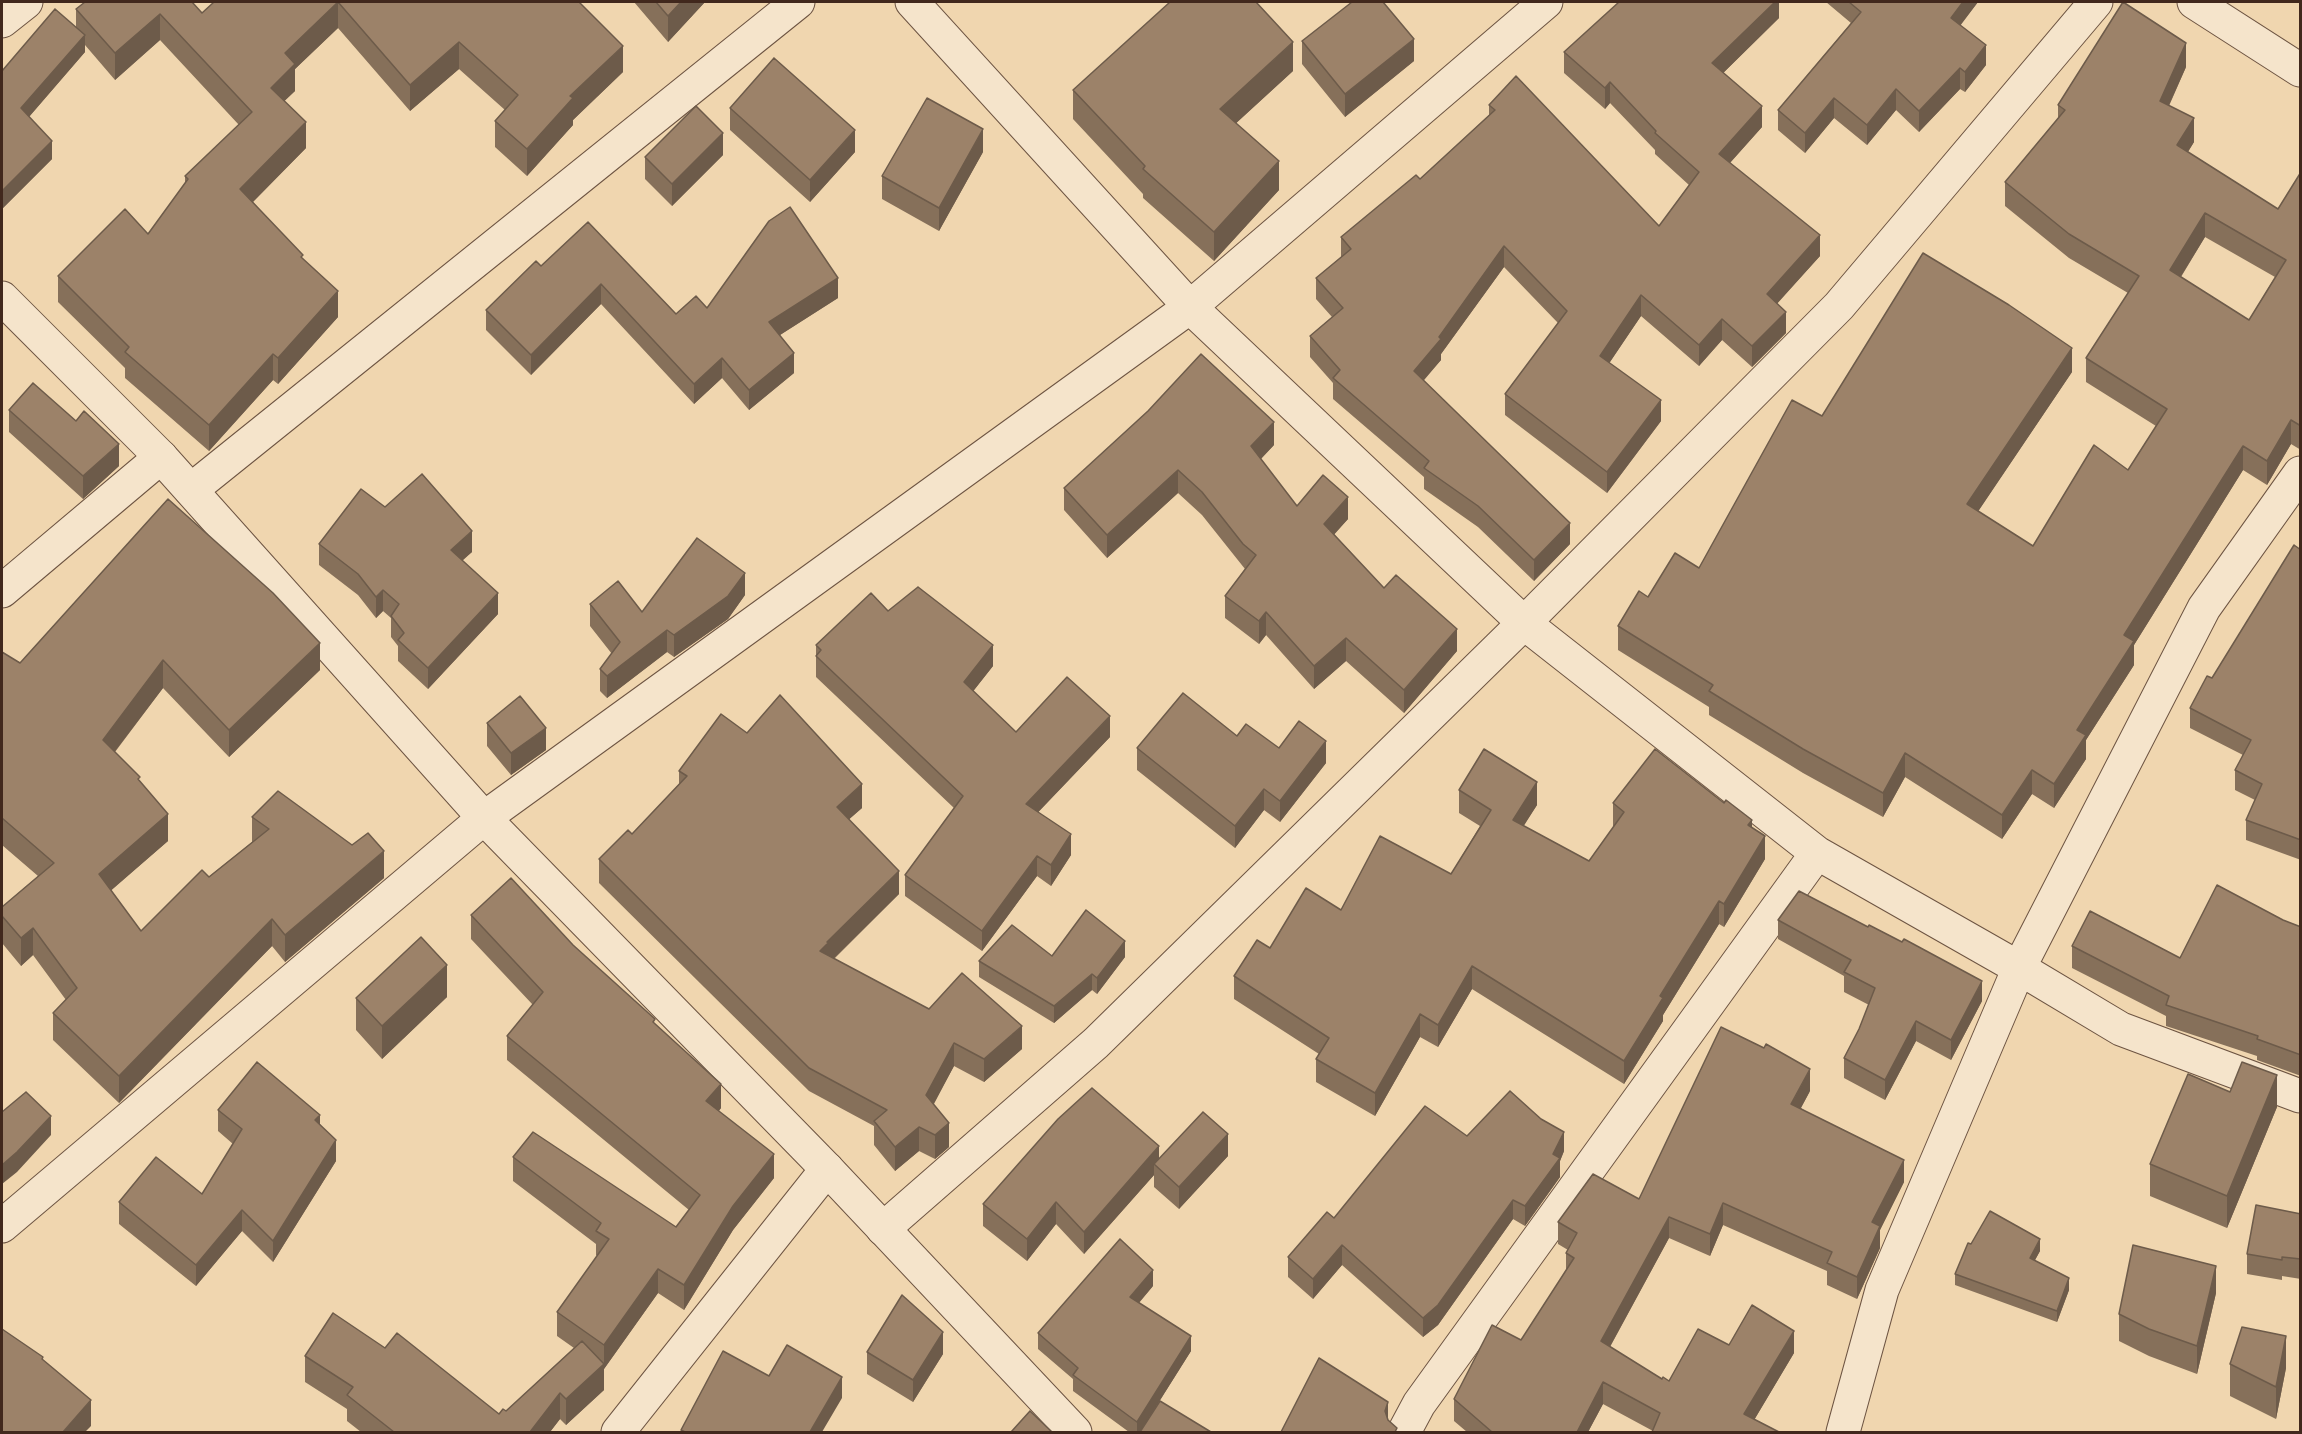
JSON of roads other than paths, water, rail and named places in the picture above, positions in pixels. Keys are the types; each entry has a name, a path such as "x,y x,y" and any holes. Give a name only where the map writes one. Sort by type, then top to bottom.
{"street":[{"path":"2,21 26,2"},
{"path":"191,490 798,2"},
{"path":"912,2 1190,307 1524,623 1817,853 2121,1029 2301,1096"},
{"path":"2,1226 484,818 1190,307 1546,2"},
{"path":"883,1229 1096,1043 1524,623 1839,306 2096,2"},
{"path":"2194,2 2301,70"},
{"path":"2,298 161,457 484,818 826,1169 1075,1432"},
{"path":"2,591 161,457"},
{"path":"1843,1432 1882,1290 2019,968 2204,608 2301,473"},
{"path":"1404,1432 1419,1404 1817,853"},
{"path":"618,1432 826,1169"}]}
